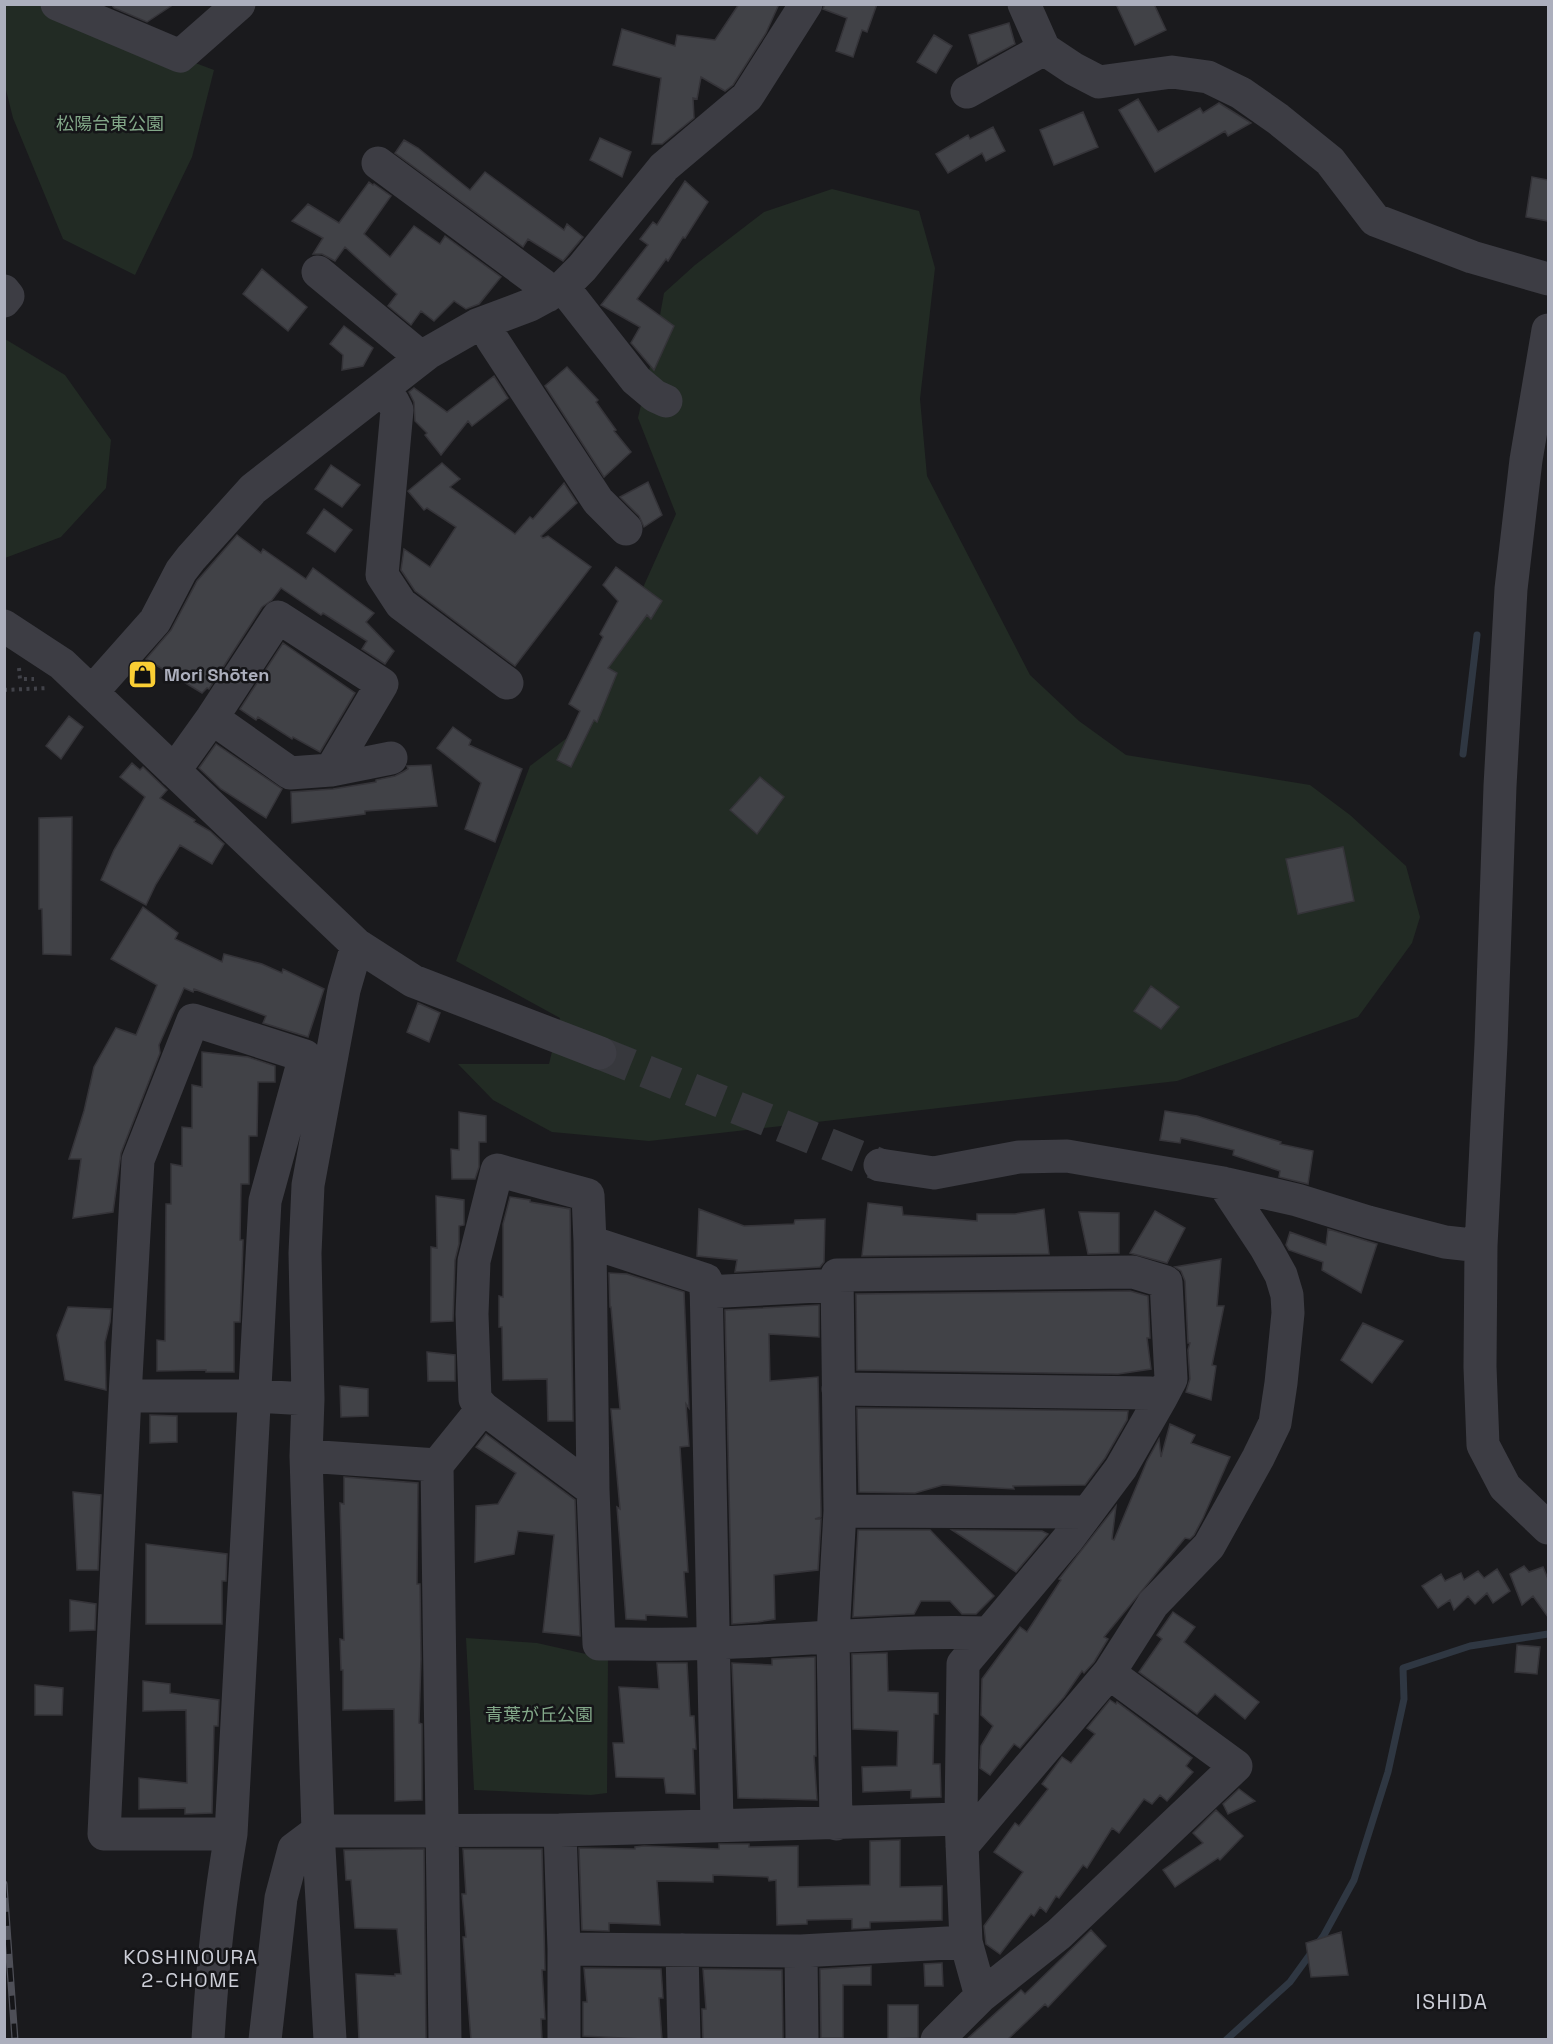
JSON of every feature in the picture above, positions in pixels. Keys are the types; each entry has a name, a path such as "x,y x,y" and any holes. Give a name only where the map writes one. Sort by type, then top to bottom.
{"street":[{"path":"57,4 180,56 239,4"},
{"path":"92,692 155,621 181,571 191,558 253,489 420,359 467,330 530,305 555,292 582,268 664,166 747,97 806,4"},
{"path":"1024,4 1044,49 1074,69 1099,82 1172,72 1208,77 1240,93 1269,112 1330,161 1375,220 1473,257 1548,279"},
{"path":"967,92 1044,49"},
{"path":"378,163 555,292 636,380 655,396 666,401"},
{"path":"318,272 420,359"},
{"path":"4,291 8,296 4,301"},
{"path":"485,322 492,339 598,501 626,529"},
{"path":"1548,330 1526,460 1511,589 1480,1246 1480,1367 1483,1445 1505,1487 1548,1528"},
{"path":"382,388 397,410 382,575 401,604 507,683"},
{"path":"174,771 212,718 278,617 382,684 331,770"},
{"path":"4,626 62,664 357,945 413,981 600,1053"},
{"path":"212,718 290,773 331,770 391,758"},
{"path":"330,2040 318,1831 306,1456 308,1399 305,1253 308,1185 344,990 357,945"},
{"path":"208,2040 211,1977 231,1834 265,1201 305,1056 193,1020 138,1160 104,1834 231,1834"},
{"path":"880,1165 934,1173 1019,1157 1067,1156 1223,1183 1297,1200 1445,1242 1480,1246"},
{"path":"593,1490 483,1408 475,1399 472,1314 474,1261 497,1170 588,1195 593,1490 599,1644 712,1644 833,1636 989,1633"},
{"path":"962,1832 1109,1672 1153,1604 1209,1546 1275,1423 1288,1313 1287,1295 1281,1275 1266,1248 1223,1183"},
{"path":"590,1242 706,1280 717,1825"},
{"path":"836,1824 833,1636 840,1511 837,1275 1133,1272 1166,1282 1171,1378 1161,1398 1121,1468 1068,1539 963,1664 962,1832 966,1942 981,1996"},
{"path":"706,1292 837,1285"},
{"path":"838,1389 1151,1392 1161,1398"},
{"path":"125,1395 254,1396 308,1399"},
{"path":"445,2040 437,1465 483,1408"},
{"path":"306,1456 437,1465"},
{"path":"840,1511 1088,1512"},
{"path":"937,2040 981,1996 1059,1934 1236,1766 1109,1672"},
{"path":"265,2040 281,1898 294,1850 318,1831 560,1830 836,1824 962,1832"},
{"path":"560,1830 564,2040"},
{"path":"564,1949 801,1951 966,1942"},
{"path":"682,1950 684,2040"},
{"path":"801,1951 802,2040"}],"path":[{"path":"4,690 57,687"}],"green space":[{"name":"松陽台東公園","path":"4,5 41,5 214,70 192,157 135,275 63,239 13,118 5,86"},
{"path":"832,189 919,211 935,268 920,399 927,476 1030,675 1079,721 1126,755 1310,785 1350,815 1406,866 1420,917 1412,943 1358,1017 1177,1081 649,1141 552,1132 493,1100 458,1064 549,1064 560,1018 456,961 530,766 580,728 676,514 638,418 664,293 695,265 764,212"},
{"path":"5,339 65,375 111,440 106,488 61,537 5,558"},
{"name":"青葉が丘公園","path":"466,1638 537,1643 608,1659 607,1793 591,1795 474,1790"}],"building":[{"path":"111,4 174,4 147,22 114,8"},
{"path":"739,4 779,4 766,33 733,85 725,91 701,77 697,99 693,98 694,118 662,144 652,144 661,78 613,65 622,29 675,46 677,35 715,40"},
{"path":"825,4 877,4 867,32 862,30 853,57 836,51 847,18 823,9"},
{"path":"1116,4 1154,4 1166,30 1135,45"},
{"path":"1009,23 1015,44 978,64 969,35"},
{"path":"934,35 952,46 936,73 917,62"},
{"path":"1138,99 1158,132 1200,108 1203,113 1219,103 1251,123 1228,136 1225,131 1155,172 1119,110"},
{"path":"1083,112 1098,147 1054,165 1040,130"},
{"path":"993,127 1005,151 986,161 982,153 948,173 936,154 968,135 970,139"},
{"path":"600,138 631,152 622,177 590,160"},
{"path":"404,140 418,148 470,190 485,172 564,230 567,224 583,237 563,261 528,239 523,247 395,153"},
{"path":"1532,177 1548,180 1548,221 1526,217"},
{"path":"685,181 708,202 685,238 683,237 668,261 666,259 637,299 674,326 654,370 631,343 640,327 601,305 648,245 640,239 653,222 657,225"},
{"path":"369,182 391,196 364,234 390,257 414,226 440,244 445,236 501,277 479,304 466,309 454,301 434,321 421,311 411,325 388,306 397,294 345,247 335,261 322,254 313,254 323,238 292,221 308,204 339,223"},
{"path":"262,269 307,307 288,331 243,294"},
{"path":"344,326 373,348 363,366 342,370 343,355 330,344"},
{"path":"567,367 598,400 596,402 616,430 614,431 631,452 604,477 545,386"},
{"path":"494,376 508,398 472,426 468,421 441,455 425,435 427,433 415,421 414,402 409,392 414,388 447,412"},
{"path":"442,463 460,479 450,487 515,534 530,517 533,519 564,483 577,503 541,536 543,538 548,536 591,567 515,666 415,591 401,570 404,549 430,567 456,527 427,508 424,510 408,491"},
{"path":"331,465 360,485 342,507 315,489"},
{"path":"648,482 662,515 644,527 639,516 620,497"},
{"path":"324,509 352,530 335,552 307,533"},
{"path":"237,535 261,553 263,549 306,579 313,568 374,613 366,622 394,651 385,664 362,649 367,641 323,613 321,615 281,588 272,600 262,607 209,689 207,688 202,693 146,659 171,630 197,581"},
{"path":"616,567 662,601 651,619 647,615 608,668 617,673 597,722 594,720 571,767 557,760 580,711 569,704 603,637 600,634 618,601 603,585"},
{"path":"283,643 355,693 320,752 293,737 292,739 258,717 256,720 240,709"},
{"path":"69,716 83,727 61,759 46,746"},
{"path":"453,727 471,740 469,745 522,769 495,842 465,829 481,783 437,748"},
{"path":"216,744 282,789 266,818 221,789 199,768"},
{"path":"132,763 140,770 143,767 167,790 160,798 195,820 194,822 210,831 224,844 212,864 180,845 146,905 101,880 114,850 145,797 120,777"},
{"path":"431,765 437,806 365,811 365,814 292,823 291,792 333,789 376,782 376,780 403,772 408,769 407,766"},
{"path":"760,777 784,797 757,834 730,810"},
{"path":"72,817 71,955 43,954 42,909 39,909 39,818"},
{"path":"1343,847 1354,901 1298,914 1286,859"},
{"path":"143,907 178,933 175,939 222,962 224,954 262,964 282,973 283,969 324,989 308,1037 263,1023 266,1016 194,989 193,992 184,988 159,1045 160,1053 121,1153 113,1212 73,1218 81,1159 69,1159 84,1111 94,1067 116,1028 136,1035 157,985 111,959"},
{"path":"1151,986 1179,1007 1161,1029 1134,1011"},
{"path":"418,1003 440,1013 429,1042 407,1032"},
{"path":"202,1052 248,1057 275,1066 275,1082 258,1082 257,1136 249,1136 249,1184 241,1184 242,1272 240,1322 234,1322 234,1372 157,1371 157,1340 165,1341 166,1204 171,1204 171,1164 182,1166 182,1127 192,1128 192,1085 202,1087"},
{"path":"1165,1111 1197,1116 1281,1142 1280,1144 1313,1151 1308,1184 1279,1177 1280,1171 1233,1155 1234,1150 1181,1138 1180,1143 1160,1140"},
{"path":"459,1112 486,1116 486,1142 479,1142 479,1167 475,1179 452,1179 451,1149 459,1150"},
{"path":"436,1196 464,1200 464,1225 459,1226 459,1244 455,1260 453,1321 431,1322 431,1247 437,1248"},
{"path":"510,1197 570,1209 573,1421 548,1421 547,1379 503,1380 499,1296 503,1297 503,1224"},
{"path":"868,1203 902,1207 903,1215 977,1221 977,1214 1015,1214 1044,1209 1049,1254 862,1256"},
{"path":"699,1209 744,1226 794,1224 795,1220 825,1219 824,1262 820,1267 735,1272 737,1260 697,1256"},
{"path":"1155,1211 1185,1228 1167,1263 1130,1253"},
{"path":"1079,1212 1119,1213 1119,1253 1088,1254"},
{"path":"1328,1229 1377,1244 1361,1293 1322,1270 1323,1262 1289,1250 1286,1245 1290,1232 1326,1245"},
{"path":"1221,1259 1217,1306 1224,1306 1212,1365 1216,1366 1211,1400 1186,1392 1190,1379 1188,1350 1190,1343 1188,1343 1185,1281 1181,1271 1175,1267"},
{"path":"609,1273 627,1274 684,1292 689,1446 680,1447 688,1572 684,1572 687,1617 646,1615 646,1620 626,1619 617,1507 620,1509 611,1409 620,1409"},
{"path":"1130,1291 1148,1296 1150,1338 1147,1338 1151,1369 1118,1374 857,1370 856,1294"},
{"path":"819,1305 819,1337 769,1334 770,1381 818,1377 821,1517 815,1519 821,1519 818,1570 774,1575 775,1619 732,1624 725,1310"},
{"path":"68,1307 111,1309 105,1342 106,1390 65,1380 57,1335"},
{"path":"1363,1323 1403,1341 1372,1383 1341,1360"},
{"path":"427,1352 455,1355 455,1381 428,1381"},
{"path":"340,1386 368,1389 368,1416 341,1417"},
{"path":"857,1408 1128,1411 1127,1420 1105,1458 1085,1485 1013,1486 1014,1489 943,1485 915,1493 859,1492"},
{"path":"150,1415 177,1416 177,1442 150,1443"},
{"path":"1170,1424 1195,1435 1191,1443 1230,1457 1203,1518 1194,1535 1190,1539 1185,1538 1104,1637 1108,1639 1094,1662 1084,1673 1082,1671 1064,1697 1020,1748 1014,1744 990,1775 980,1768 981,1746 993,1726 981,1715 982,1679 1020,1627 1027,1632 1061,1580 1059,1579 1116,1506 1112,1539 1114,1540 1147,1461 1159,1439 1161,1457"},
{"path":"486,1434 575,1500 580,1636 543,1632 554,1535 518,1531 514,1554 475,1562 476,1506 498,1504 516,1473 476,1447"},
{"path":"344,1477 418,1483 417,1584 420,1584 419,1723 422,1724 422,1800 395,1801 394,1709 343,1710 340,1639 344,1640 340,1503 344,1504"},
{"path":"73,1492 101,1495 98,1570 77,1570"},
{"path":"858,1530 930,1530 994,1596 976,1614 962,1614 950,1601 921,1601 914,1614 853,1617"},
{"path":"952,1530 1042,1531 1048,1534 1016,1572"},
{"path":"146,1544 227,1554 226,1581 222,1581 222,1624 146,1624"},
{"path":"1524,1566 1529,1572 1543,1567 1548,1579 1548,1617 1533,1596 1522,1605 1510,1574"},
{"path":"1497,1569 1510,1591 1493,1603 1487,1593 1475,1604 1468,1596 1454,1610 1450,1600 1438,1608 1422,1586 1441,1574 1445,1581 1461,1573 1464,1580 1478,1571 1484,1578"},
{"path":"70,1600 96,1604 95,1630 70,1631"},
{"path":"1173,1612 1195,1627 1184,1642 1259,1702 1245,1719 1215,1694 1197,1714 1139,1672 1162,1639 1157,1635"},
{"path":"1517,1645 1540,1647 1537,1674 1515,1672"},
{"path":"887,1653 888,1691 938,1693 938,1714 934,1714 933,1764 940,1764 941,1797 911,1798 911,1790 863,1792 862,1767 897,1766 898,1731 853,1729 852,1654"},
{"path":"815,1657 816,1756 814,1756 817,1800 738,1798 732,1663 772,1665 772,1659"},
{"path":"657,1663 687,1663 690,1716 694,1716 695,1794 666,1793 664,1778 616,1777 613,1743 624,1743 619,1687 659,1689"},
{"path":"143,1681 170,1684 170,1693 219,1700 218,1726 214,1726 212,1813 185,1814 185,1808 139,1809 139,1778 187,1783 186,1710 143,1711"},
{"path":"35,1685 63,1688 62,1715 35,1715"},
{"path":"1110,1700 1116,1704 1117,1702 1192,1758 1186,1766 1193,1772 1167,1801 1160,1795 1152,1804 1144,1799 1119,1833 1112,1828 1087,1868 1083,1865 1059,1898 1056,1896 1046,1912 1040,1907 1034,1916 1031,1914 1000,1954 986,1944 984,1926 1023,1872 994,1852 1015,1823 1019,1826 1048,1789 1042,1784 1062,1757 1071,1763 1095,1734 1087,1728"},
{"path":"1239,1789 1255,1801 1228,1814 1223,1804"},
{"path":"1216,1810 1243,1836 1220,1860 1218,1858 1175,1887 1163,1870 1203,1843 1193,1833"},
{"path":"900,1840 900,1887 942,1886 942,1920 870,1922 870,1928 852,1929 852,1919 807,1920 807,1924 777,1925 776,1880 769,1881 768,1877 713,1875 713,1882 657,1881 660,1925 609,1923 609,1931 582,1930 579,1848 635,1849 635,1847 644,1846 719,1849 719,1844 749,1844 749,1847 798,1846 798,1887 870,1885 870,1841"},
{"path":"424,1849 426,2040 359,2040 356,1974 395,1976 395,1974 401,1974 397,1929 355,1928 351,1880 346,1880 344,1850"},
{"path":"463,1849 542,1849 545,1970 542,1970 545,2019 541,2019 542,2040 471,2040 463,1937 466,1937 462,1894 466,1894"},
{"path":"1091,1930 1106,1946 1048,2007 1045,2004 1007,2040 966,2040 1021,1990 1025,1994"},
{"path":"1341,1932 1348,1975 1311,1977 1306,1943"},
{"path":"942,1963 943,1986 925,1986 924,1964"},
{"path":"871,1966 871,1985 843,1985 843,2038 821,2038 820,1969"},
{"path":"584,1968 661,1969 663,1998 659,1998 662,2040 583,2036 583,2002 587,2002"},
{"path":"703,1969 782,1970 783,2040 703,2040 702,2009 706,2009"},
{"path":"888,2005 918,2005 918,2038 888,2039"}],"waterway":[{"path":"1463,754 1477,635"},
{"path":"1226,2040 1290,1982 1324,1935 1354,1880 1388,1772 1404,1699 1403,1668 1470,1646 1548,1634"}],"tunnel":[{"path":"600,1053 880,1165"}],"railway":[{"path":"4,1884 15,2040"}],"place":[{"name":"Mori Shōten","path":"143,675"}],"district":[{"name":"KOSHINOURA 2-CHOME","path":"191,1968"},
{"name":"ISHIDA","path":"1452,2002"}]}
